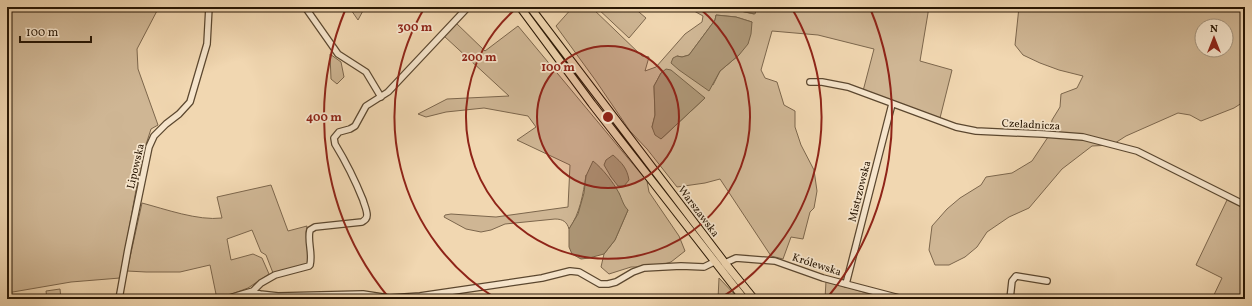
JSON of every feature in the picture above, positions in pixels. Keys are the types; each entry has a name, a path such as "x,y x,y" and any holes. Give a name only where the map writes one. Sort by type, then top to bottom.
{"main road":[{"name":"Warszawska","path":"520,7 625,146 744,299"},
{"name":"Warszawska","path":"530,7 754,299"}],"street":[{"name":"Lipowska","path":"119,299 149,147 154,136 166,124 180,114 190,102 207,44 209,7"},
{"path":"305,7 338,54 366,72 381,97"},
{"path":"226,299 253,291 261,283 275,275 306,268 310,265 309,234 310,230 316,226 362,222 365,220 367,211 360,191 352,173 334,144 334,138 339,132 355,126 366,106 388,92 468,7"},
{"name":"Czeladnicza","path":"810,82 837,84 963,129 1083,137 1137,151 1245,205"},
{"name":"Mistrzowska","path":"846,284 892,104"},
{"name":"Królewska","path":"725,263 736,258 776,261 823,278 903,299"},
{"path":"253,291 260,294 278,296 363,294 389,298 412,297 542,278 570,271 579,272 600,284 608,284 616,282 633,272 644,268 681,266 704,267 714,262"},
{"path":"1010,299 1012,281 1016,276 1047,281"}],"shaded area":[{"path":"7,7 159,7 137,49 138,69 158,125 151,129 142,157 120,278 71,282 7,293"},
{"path":"349,7 365,7 358,20"},
{"path":"573,7 591,7 642,56 649,57 645,71 656,67 685,34 702,22 703,16 687,7 722,7 754,14 757,7 929,7 920,61 952,70 940,118 863,91 874,49 818,35 772,31 761,70 765,78 777,82 784,105 795,111 795,127 801,145 814,170 817,191 814,208 810,212 803,239 791,237 783,259 771,256 720,179 677,187 647,149 630,131 556,26","holes":["716,15 736,17 752,22 739,55 720,71 713,85 677,56 682,57 689,55 715,20","661,73 705,98 661,139 652,127 655,115 654,86"]},
{"path":"596,7 633,7 646,18 629,38"},
{"path":"722,7 757,7 755,14"},
{"path":"1019,7 1245,7 1245,101 1234,108 1201,121 1190,115 1178,113 1126,136 1112,145 1092,146 1062,169 1029,208 1009,217 987,232 977,247 965,257 949,265 935,265 929,250 932,226 947,209 960,198 981,185 986,177 1012,173 1032,161 1050,134 1052,120 1060,107 1061,94 1077,88 1083,76 1059,70 1023,55 1015,45"},
{"path":"716,15 736,17 752,22 751,34 748,44 739,55 720,71 709,91 671,63 673,58 677,56 682,57 689,55 715,20"},
{"path":"455,22 485,51 518,26 647,181 649,192 679,236 685,251 671,262 654,267 631,267 609,274 601,267 604,254 615,240 628,210 623,205 619,193 586,175 578,210 569,229 564,221 555,219 505,224 491,230 481,232 466,229 444,217 445,215 451,214 496,217 568,207 570,165 517,140 536,127 528,116 484,108 446,112 426,117 418,114 447,99 509,96 444,36"},
{"path":"330,54 341,62 344,77 337,84 331,79"},
{"path":"666,69 671,70 705,98 661,139 655,135 652,127 655,115 654,86 661,73"},
{"path":"613,155 627,172 629,180 624,186 618,186 604,165 606,160"},
{"path":"593,161 611,180 628,210 615,240 604,254 581,259 572,254 569,247 569,229 578,214 584,193 586,176"},
{"path":"271,185 288,231 307,226 306,232 309,259 308,263 303,266 273,273 266,255 261,252 252,230 227,239 231,260 253,254 262,258 269,274 248,288 218,299 210,265 180,272 127,271 142,203 192,216 203,218 222,218 217,197"},
{"path":"1227,200 1245,209 1245,299 1212,299 1222,278 1196,265"},
{"path":"719,278 739,299 718,299"},
{"path":"826,281 887,299 825,299"},
{"path":"60,289 61,299 47,299 46,291"}]}
